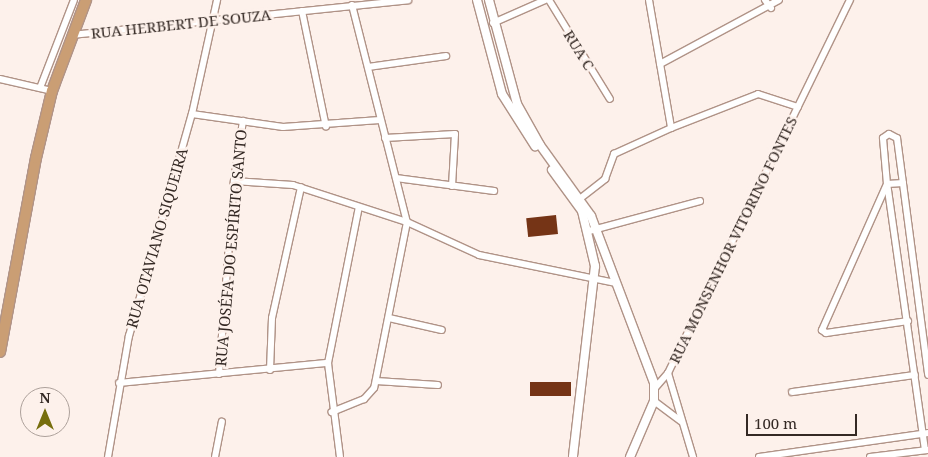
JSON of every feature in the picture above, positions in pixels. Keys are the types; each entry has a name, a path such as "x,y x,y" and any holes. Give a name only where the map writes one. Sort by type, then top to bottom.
{"highway":[{"path":"0,352 27,197 52,91 86,0"}],"street":[{"path":"40,88 74,0"},
{"name":"RUA OTAVIANO SIQUEIRA","path":"108,457 119,383 192,114 214,21 217,0"},
{"name":"RUA HERBERT DE SOUZA","path":"72,35 408,0"},
{"path":"476,0 502,94 530,140 579,200 589,231 595,266 595,282 573,457"},
{"path":"489,0 493,23 522,115 540,146 579,200 597,229 654,386 654,401 630,457"},
{"path":"493,23 545,0"},
{"name":"RUA C","path":"549,0 610,100"},
{"path":"649,0 671,128"},
{"path":"765,0 771,8"},
{"path":"660,64 771,8 779,0"},
{"name":"RUA MONSENHOR VITORINO FONTES","path":"654,386 668,373 850,0"},
{"path":"332,412 368,396 376,381 407,222 352,5"},
{"path":"302,11 326,127"},
{"path":"368,67 446,56"},
{"path":"0,79 52,91"},
{"name":"RUA MONSENHOR VITORINO FONTES","path":"579,200 607,177 614,154 671,128 758,94 798,106"},
{"path":"192,114 243,121 326,127 380,120"},
{"name":"RUA JOSÉFA DO ESPÍRITO SANTO","path":"219,374 234,181 243,121"},
{"path":"385,138 455,134 452,186"},
{"path":"870,457 926,450 887,184 883,138 889,134 896,136 928,375"},
{"path":"396,178 494,191"},
{"path":"234,181 300,187 407,222 479,255 595,282 616,283"},
{"path":"887,184 903,182"},
{"path":"887,184 822,330 826,333 908,321"},
{"path":"270,370 272,318 300,187"},
{"path":"589,231 700,201"},
{"path":"340,457 332,412 328,363 359,207"},
{"path":"595,266 609,263"},
{"path":"901,271 914,269"},
{"path":"389,318 442,330"},
{"path":"119,383 328,363"},
{"path":"668,373 693,457"},
{"path":"792,392 915,375"},
{"path":"376,381 438,385"},
{"path":"654,401 681,420"},
{"path":"215,457 222,422"},
{"path":"759,457 925,434"}],"building":[{"path":"556,215 558,234 528,237 526,218"},
{"path":"530,382 571,382 571,396 530,396"}]}
